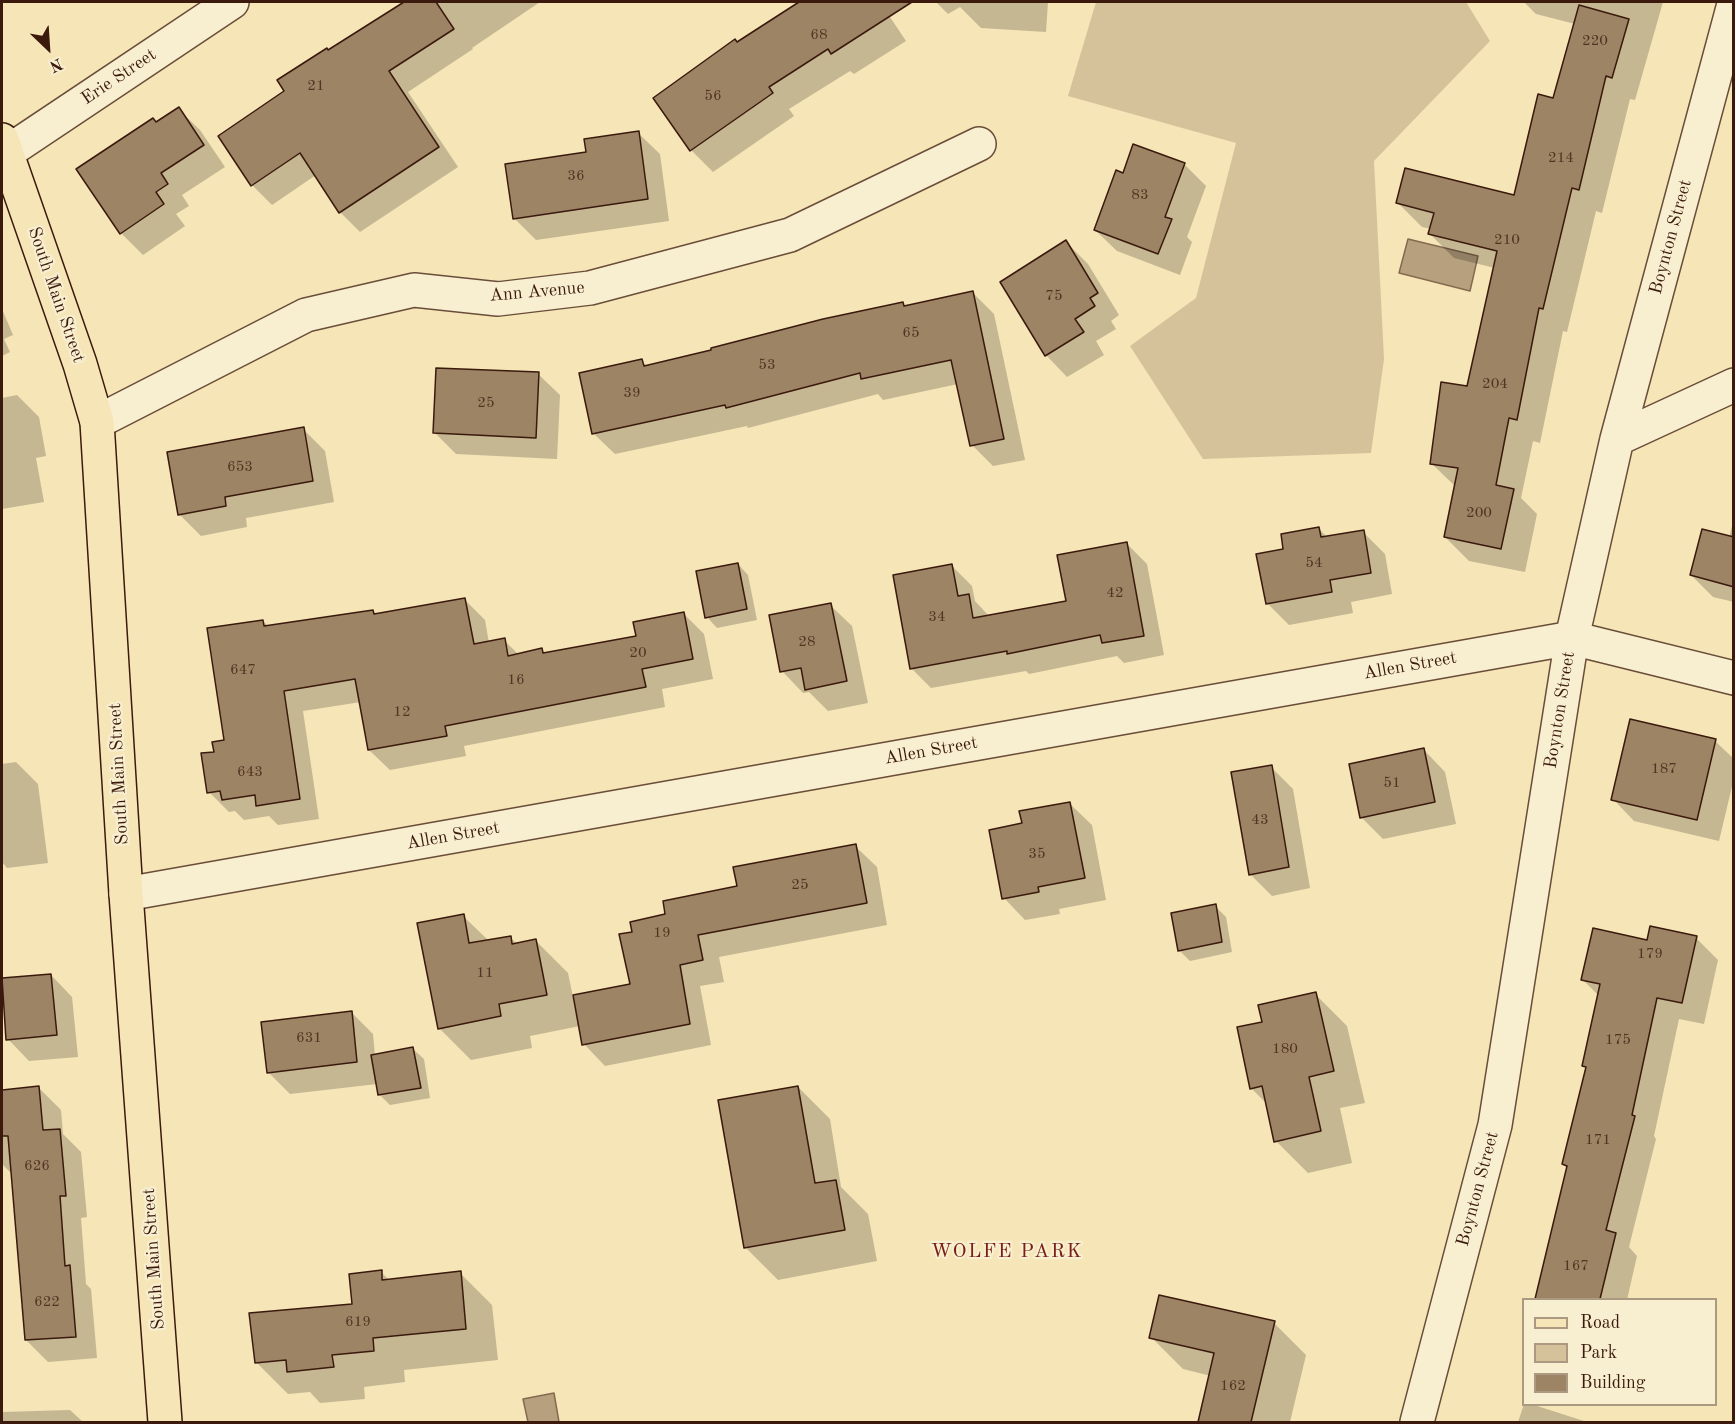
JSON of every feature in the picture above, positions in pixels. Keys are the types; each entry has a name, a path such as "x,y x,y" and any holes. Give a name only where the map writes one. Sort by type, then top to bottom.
{"main road":[{"name":"South Main Street","path":"4,146 80,364 97,422 126,894 165,1422"}],"street":[{"name":"Erie Street","path":"4,146 232,2"},
{"name":"Boynton Street","path":"1417,1422 1495,1125 1572,638 1617,439 1734,4"},
{"name":"Ann Avenue","path":"97,422 306,315 414,290 498,299 590,288 790,235 979,144"},
{"path":"1617,439 1734,385"},
{"name":"Allen Street","path":"126,894 1572,638 1734,678"}],"green space":[{"path":"1096,2 1466,2 1490,41 1374,161 1384,359 1371,453 1203,459 1130,346 1196,298 1236,143 1068,96"}],"shaded area":[{"path":"1408,239 1478,256 1470,291 1399,273"},
{"path":"554,1393 559,1422 528,1422 523,1399"}],"building":[{"path":"404,2 436,2 454,29 389,71 439,147 339,213 300,153 251,186 218,136 284,91 277,80"},
{"path":"799,2 912,2 831,54 828,49 769,87 773,93 690,151 653,98 735,39 737,42"},
{"path":"1579,5 1629,19 1612,78 1606,76 1579,190 1572,188 1543,309 1539,308 1517,420 1509,418 1496,485 1514,489 1501,549 1444,537 1458,468 1430,464 1441,382 1467,386 1497,251 1428,234 1434,213 1396,203 1405,168 1514,195 1538,94 1553,98"},
{"path":"179,107 204,145 161,173 168,184 156,192 164,204 120,234 76,169 153,118 156,122"},
{"path":"639,131 648,199 513,219 505,164 586,152 584,139"},
{"path":"1133,144 1185,163 1165,217 1172,219 1158,254 1094,230 1116,170 1123,173"},
{"path":"1066,240 1098,293 1090,298 1095,306 1075,319 1084,332 1045,356 1000,282"},
{"path":"973,291 1004,439 970,446 951,360 861,379 860,373 726,408 725,405 592,434 579,373 642,359 644,366 823,319 903,302 904,306"},
{"path":"436,368 539,372 536,438 433,433"},
{"path":"304,427 313,481 225,497 226,506 178,515 167,452"},
{"path":"1319,527 1321,537 1364,530 1371,573 1330,580 1332,592 1266,604 1256,554 1283,549 1281,534"},
{"path":"1702,529 1734,537 1734,587 1690,575"},
{"path":"1127,542 1144,636 1102,643 1100,635 1007,654 1007,651 910,669 893,575 952,564 958,596 969,594 973,618 1066,601 1057,555"},
{"path":"738,563 747,609 705,618 696,571"},
{"path":"465,598 474,644 505,638 508,656 542,648 543,653 636,636 633,622 684,612 693,659 642,669 646,687 445,726 447,736 368,750 355,679 284,691 300,799 256,806 255,795 222,800 220,791 207,793 201,753 214,752 212,742 224,740 207,628 263,620 264,626 373,610 374,614"},
{"path":"831,603 847,681 805,690 801,668 780,672 769,615"},
{"path":"1630,719 1716,739 1697,820 1611,800"},
{"path":"1424,748 1435,802 1360,818 1349,764"},
{"path":"1272,765 1289,867 1249,875 1231,772"},
{"path":"1070,802 1085,878 1038,887 1039,892 1002,899 989,830 1022,823 1019,811"},
{"path":"856,844 867,903 698,935 703,960 680,965 690,1024 582,1045 573,995 630,984 619,934 632,932 630,922 665,914 663,901 737,886 733,867"},
{"path":"1216,904 1222,942 1178,951 1171,913"},
{"path":"464,914 469,943 511,936 512,944 536,939 547,995 499,1004 501,1016 438,1029 417,923"},
{"path":"1650,926 1697,936 1682,1003 1657,998 1632,1115 1635,1116 1606,1230 1616,1233 1600,1298 1535,1298 1567,1166 1562,1164 1586,1067 1582,1066 1600,984 1581,980 1593,928 1647,940"},
{"path":"51,974 57,1035 6,1040 2,978"},
{"path":"1316,992 1334,1071 1309,1077 1321,1131 1274,1142 1262,1086 1250,1089 1237,1027 1262,1022 1258,1005"},
{"path":"352,1011 357,1062 267,1073 261,1022"},
{"path":"413,1047 421,1088 378,1095 371,1055"},
{"path":"39,1086 43,1130 60,1129 66,1196 60,1196 65,1266 70,1265 76,1337 25,1340 8,1136 2,1136 2,1090"},
{"path":"798,1086 815,1183 836,1180 845,1230 744,1248 718,1100"},
{"path":"382,1270 382,1280 461,1271 466,1329 373,1338 374,1351 332,1355 334,1367 287,1372 286,1360 255,1363 249,1313 352,1304 349,1274"},
{"path":"1159,1295 1275,1321 1251,1422 1198,1422 1214,1353 1149,1338"}],"district":[{"name":"WOLFE PARK","path":"1007,1252"}]}
